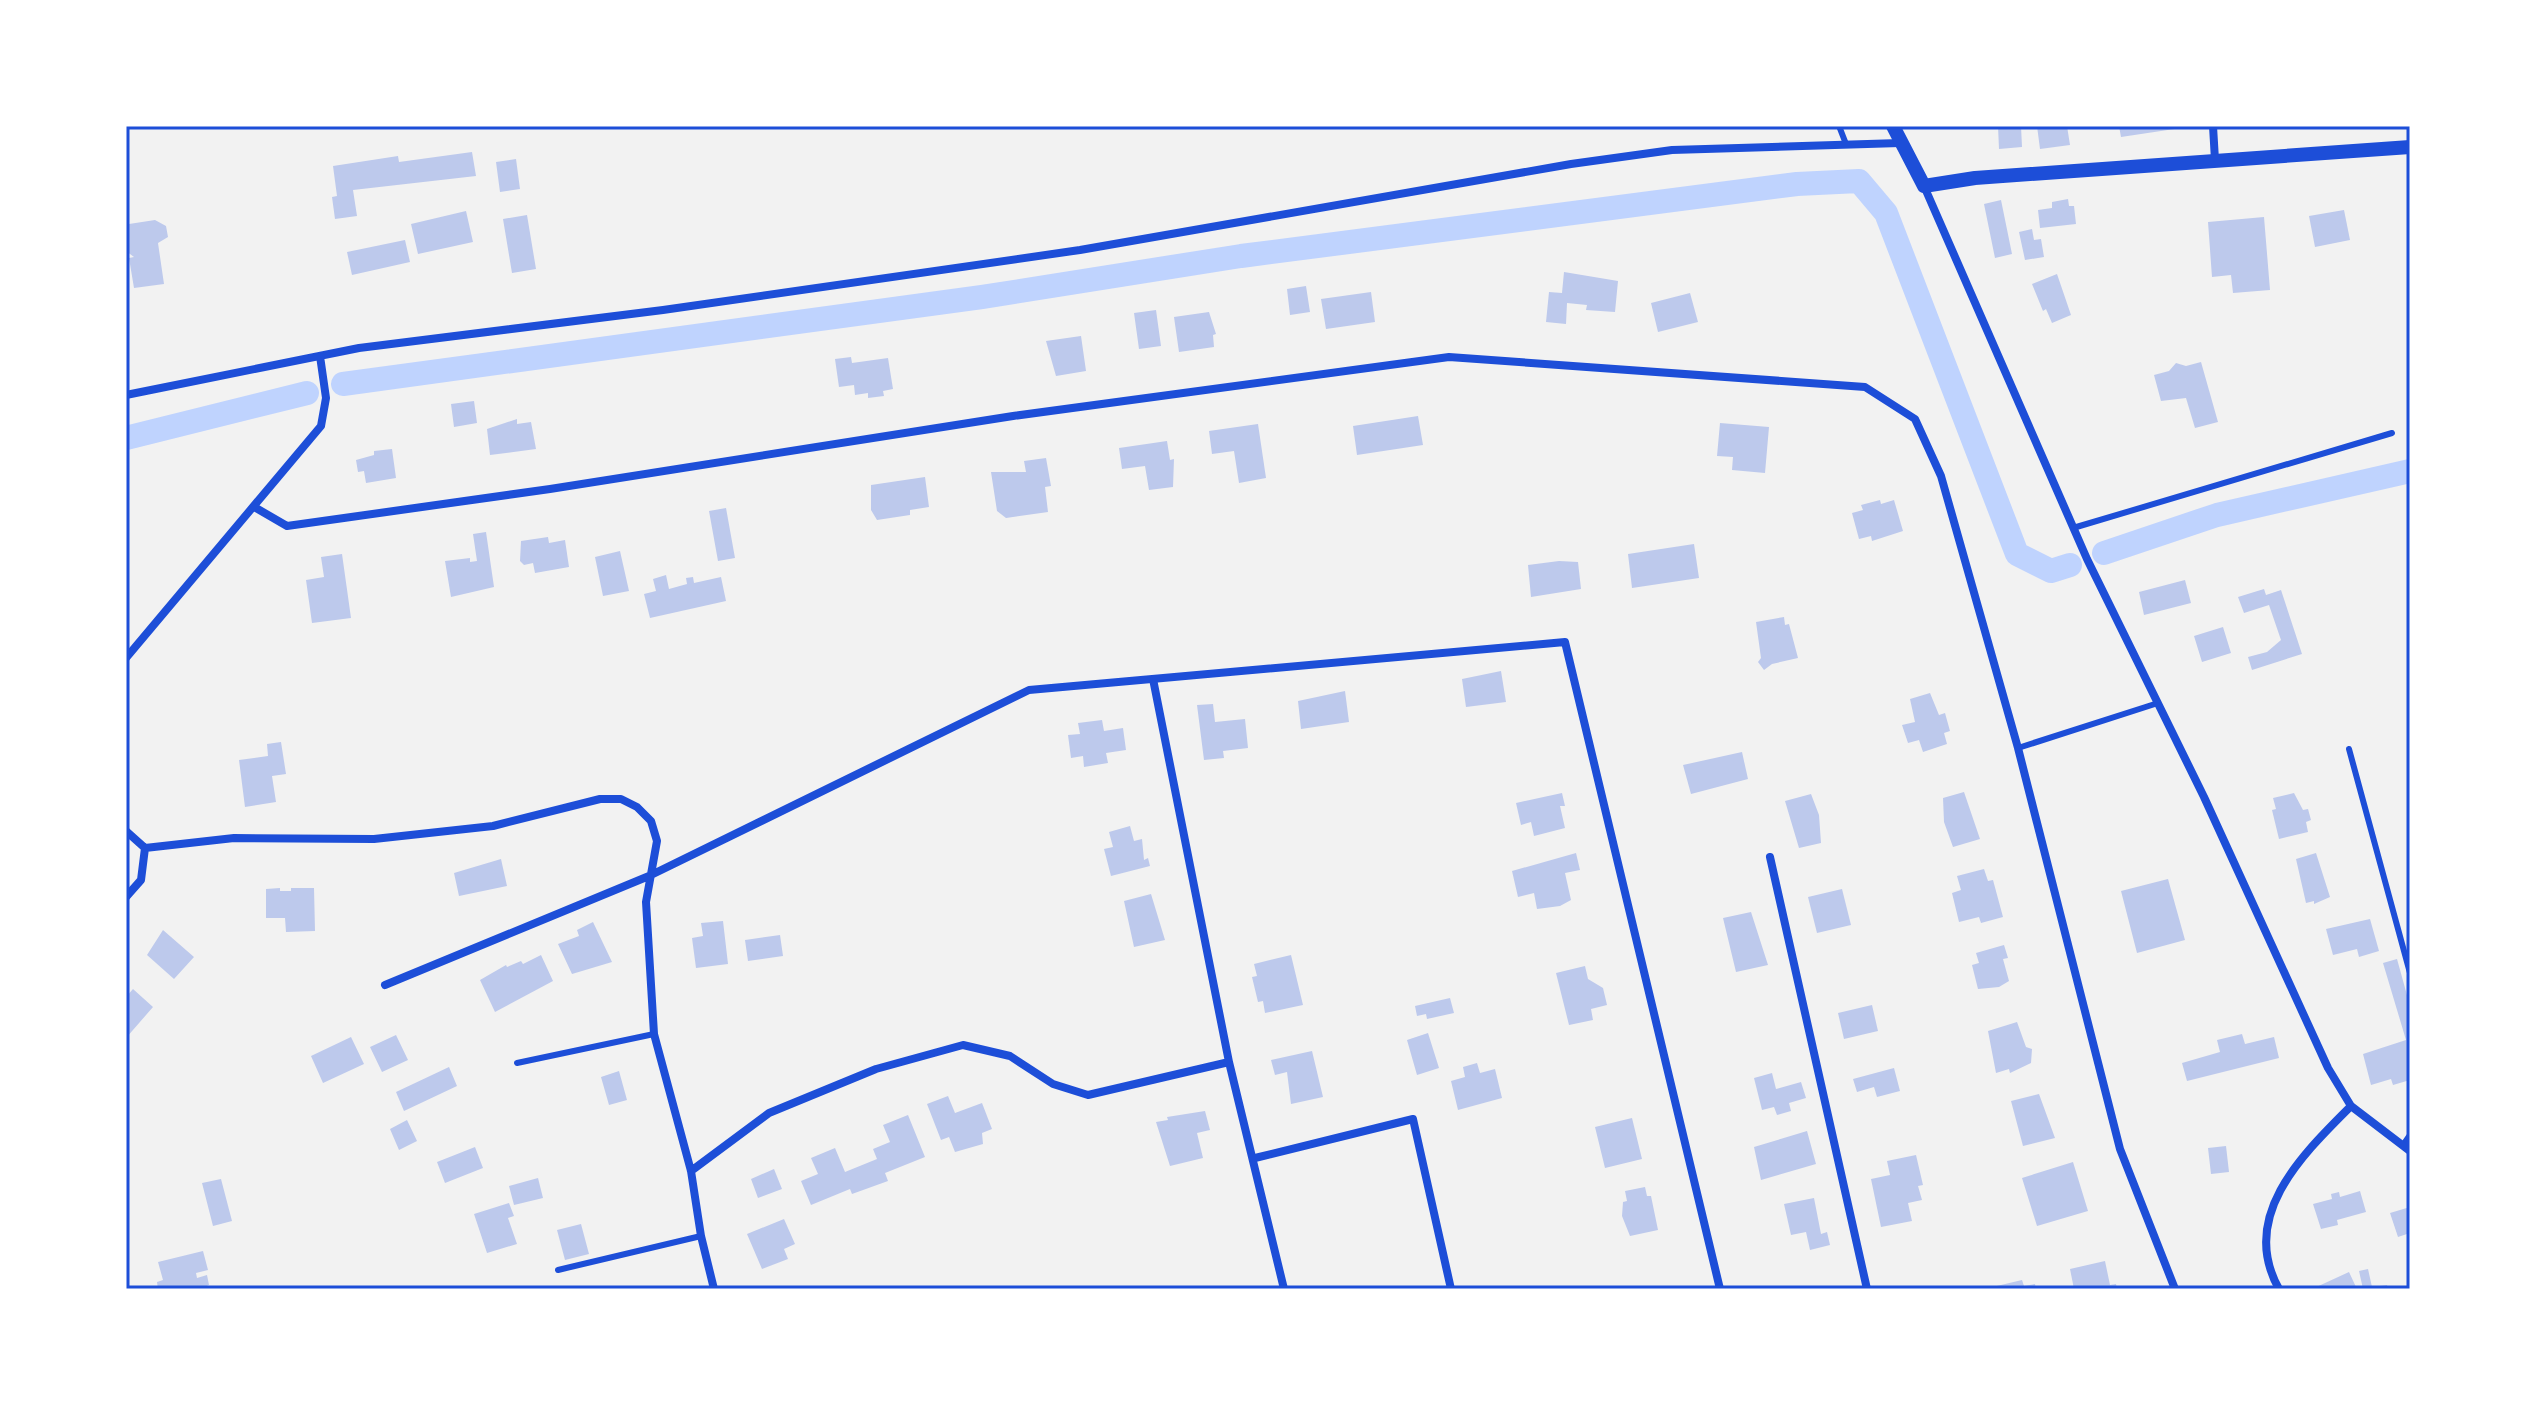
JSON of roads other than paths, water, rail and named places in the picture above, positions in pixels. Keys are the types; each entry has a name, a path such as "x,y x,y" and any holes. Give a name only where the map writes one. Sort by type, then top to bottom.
{"street":[{"path":"1893,126 1924,186 2073,528 2328,1068 2351,1106 2407,1148"},
{"path":"2213,126 2215,160"},
{"path":"126,395 320,356 1080,250 1586,162 1672,150 1900,143"},
{"path":"1924,186 1975,178 2410,147"},
{"path":"126,658 256,508 321,426 326,398 320,356"},
{"path":"256,508 287,526 550,489 998,418 1449,357 1865,387 1915,419 1941,476 2018,748 2120,1149 2175,1289"},
{"path":"385,985 649,876 1029,690 1565,642 1720,1289"},
{"path":"1153,679 1229,1062 1255,1158 1284,1289"},
{"path":"126,831 145,848 234,838 389,837 493,826 600,799 621,799 637,807 651,821 657,841 646,902 654,1034 691,1171 701,1236 714,1289"},
{"path":"126,897 141,880 145,848"},
{"path":"1770,857 1867,1289"},
{"path":"691,1171 769,1113 876,1069 963,1045 1010,1056 1053,1084 1088,1095 1229,1062"},
{"path":"2279,1289 2271,1276 2266,1243 2276,1194 2308,1149 2351,1106"},
{"path":"1255,1158 1413,1119 1451,1289"}],"lane":[{"path":"1839,126 1846,144"},
{"path":"2073,528 2392,433"},
{"path":"2018,748 2158,703"},
{"path":"2349,749 2410,973"},
{"path":"517,1063 654,1034"},
{"path":"2407,1148 2410,1135"},
{"path":"558,1270 701,1236"}],"waterway":[{"path":"343,384 982,297 1241,256 1797,184 1859,181 1886,213 2017,554 2051,571 2070,565"},
{"path":"126,438 307,393"},
{"path":"2104,553 2217,515 2410,471"}]}
